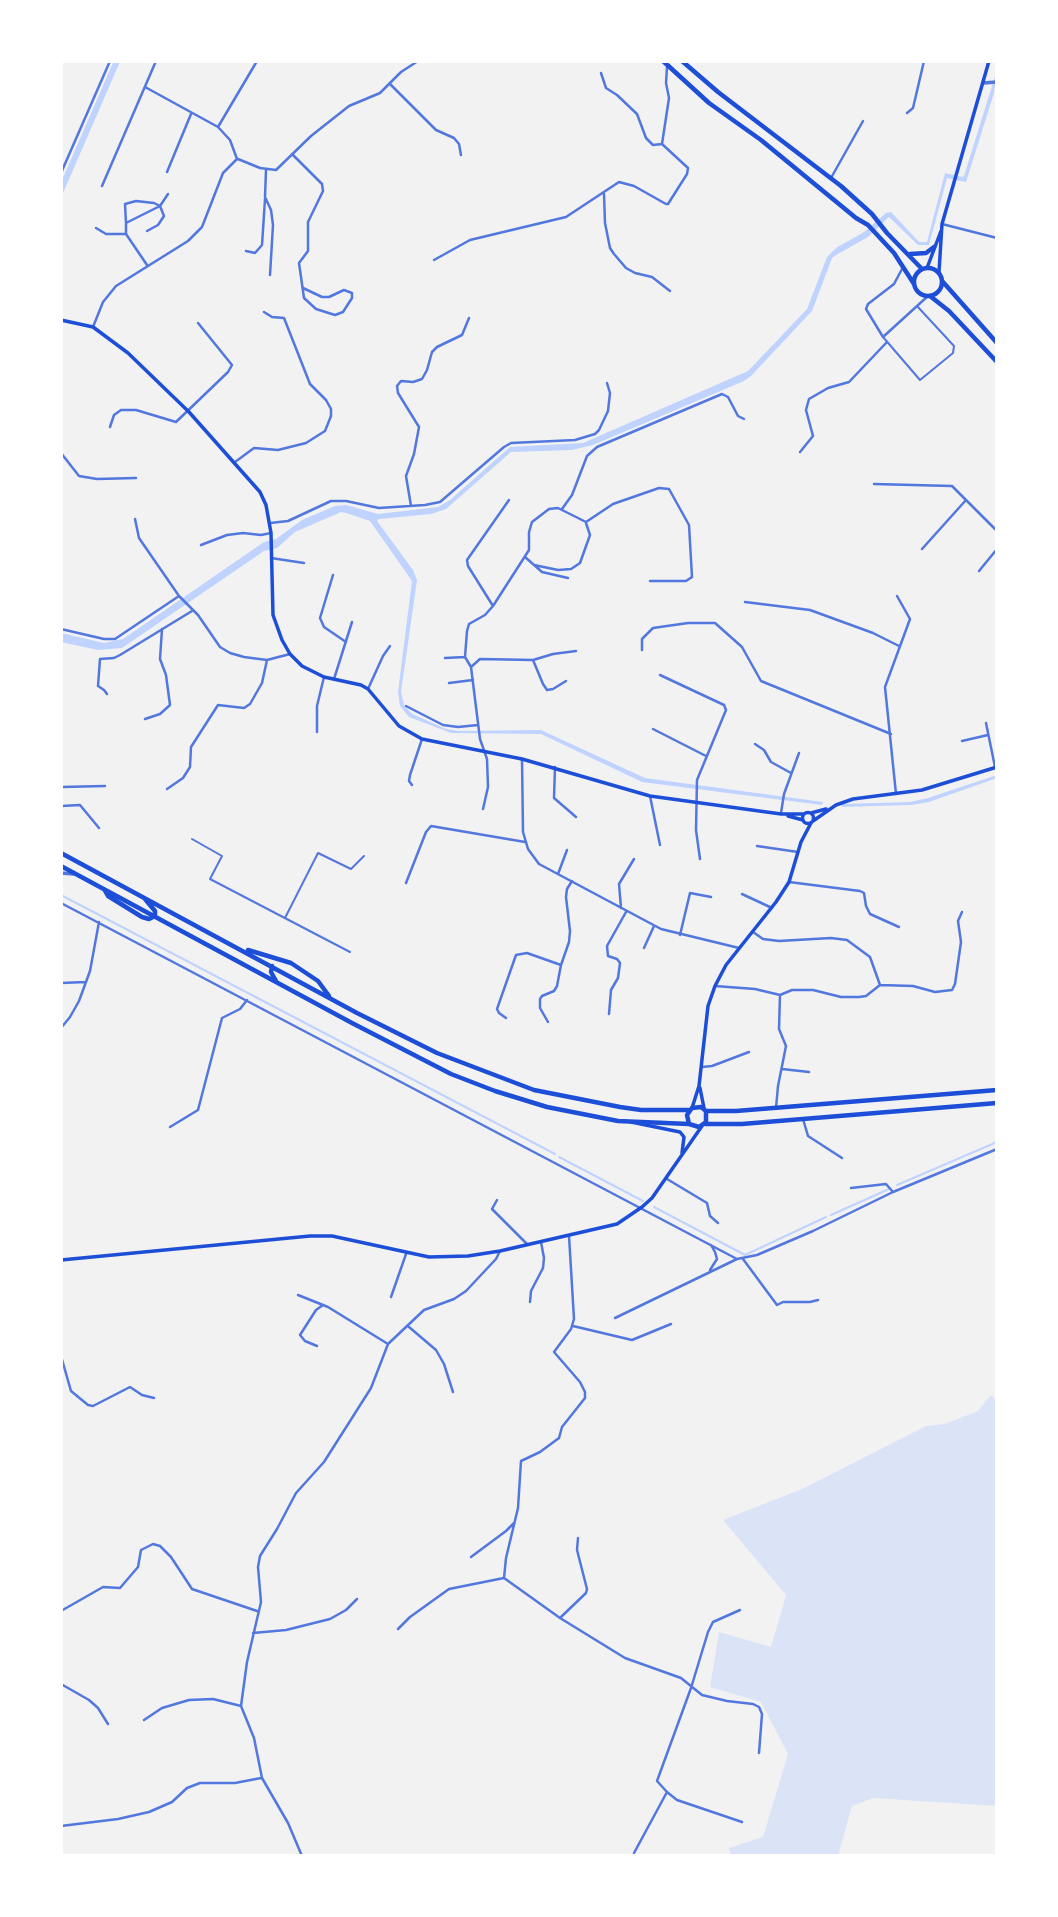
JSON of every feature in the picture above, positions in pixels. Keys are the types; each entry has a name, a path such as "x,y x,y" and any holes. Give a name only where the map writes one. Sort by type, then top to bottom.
{"main road":[{"path":"681,61 831,178 925,268 939,272"},
{"path":"989,61 942,224 939,272 942,282 997,344"},
{"path":"665,63 709,103 879,235 904,265 919,292 949,311 997,362"},
{"path":"914,284 916,275 925,268 941,230"},
{"path":"910,254 926,253 934,247"},
{"path":"929,296 939,291 942,282"},
{"path":"61,320 93,327 128,353 189,412 260,492 270,523 273,615 290,654 302,666 324,677 361,685 369,690 399,726 422,739 522,759 650,796 782,814 811,813 853,799 948,784 996,767"},
{"path":"801,842 812,822 831,808"},
{"path":"811,813 812,822"},
{"path":"782,814 812,822"},
{"path":"689,1124 687,1115 699,1086 708,1006 715,986 726,965 772,908 789,882 801,842 804,814"},
{"path":"61,852 437,1053 534,1090 641,1110 698,1107 705,1110 776,1108 997,1090"},
{"path":"61,866 452,1074 547,1107 680,1132 684,1138 682,1155"},
{"path":"142,895 155,911 155,916"},
{"path":"240,948 284,961 318,981 331,998"},
{"path":"276,981 271,972 272,966 284,961"},
{"path":"61,1260 228,1242 320,1236 345,1239 406,1254 444,1258 500,1251 617,1224 642,1207 667,1179 708,1119 699,1086"},
{"path":"629,1121 689,1124 696,1127 997,1103"}],"street":[{"path":"61,173 110,61"},
{"path":"102,186 156,61"},
{"path":"218,127 257,61"},
{"path":"145,88 218,127 230,139 237,159 266,170 276,170 349,106 372,98 418,61"},
{"path":"907,113 912,108 924,61"},
{"path":"662,144 669,98 665,63"},
{"path":"601,73 606,88 637,114 646,138 653,145 662,144 688,168 668,204 634,186 619,182 608,187 604,194 606,233 614,254 626,268 652,277 670,291"},
{"path":"983,83 997,82"},
{"path":"390,84 436,130 454,138 461,155"},
{"path":"167,172 191,113"},
{"path":"831,178 863,121"},
{"path":"292,154 322,184 323,191 308,222 308,251 299,262 304,298 329,315 339,315 352,298 352,293 344,290 321,296 303,288"},
{"path":"93,327 103,302 123,280 188,241 202,227 223,173 237,159"},
{"path":"246,251 256,253 262,245 266,170"},
{"path":"126,223 160,206 168,194"},
{"path":"434,260 470,240 566,218 604,194"},
{"path":"265,197 273,225 270,275"},
{"path":"148,232 162,220 163,211 160,206 144,201 125,204 126,234 148,266"},
{"path":"942,224 997,238"},
{"path":"96,228 106,234 126,234"},
{"path":"904,265 894,284 868,304 866,309 883,337 929,296"},
{"path":"235,462 254,448 278,450 306,443 325,431 331,416 326,400 310,384 284,318 272,317 264,312"},
{"path":"411,506 406,476 419,427 398,393 397,386 401,381 413,382 422,379 432,352 462,335 469,318"},
{"path":"110,426 114,415 121,410 136,410 173,423 189,412 215,386 232,365 198,323"},
{"path":"800,452 813,433 806,410 809,399 828,388 849,382 887,342"},
{"path":"270,523 288,521 331,501 346,501 379,508 440,502 511,443 575,440 595,434 608,411 610,393 607,383"},
{"path":"562,509 572,495 587,456 597,447 722,394 728,397 738,416 744,419"},
{"path":"61,453 79,476 97,479 136,478"},
{"path":"874,484 948,485 997,531"},
{"path":"586,522 613,504 664,487 669,489 689,525 692,577 690,580 650,581"},
{"path":"493,606 467,560 509,500"},
{"path":"922,549 966,500"},
{"path":"483,809 488,787 487,759 480,739 471,667 465,657 469,624 485,615 493,606 529,550 530,527 536,517 549,509 562,509 586,522 590,535 580,563 571,569 558,570 534,565"},
{"path":"135,519 139,538 180,597 198,615 224,650 239,656 267,660 290,654"},
{"path":"201,545 227,535 271,535"},
{"path":"979,571 997,549"},
{"path":"525,556 542,572 568,578"},
{"path":"271,558 304,563"},
{"path":"333,575 320,618 324,627 346,642"},
{"path":"896,794 885,687 910,619 897,596"},
{"path":"61,629 115,639 180,597"},
{"path":"745,603 810,610 899,646"},
{"path":"107,694 98,686 100,659 120,656 190,609"},
{"path":"334,679 352,622"},
{"path":"642,650 642,639 653,628 715,623 742,647 761,681 891,734"},
{"path":"145,719 160,715 170,705 166,675 160,659 162,629"},
{"path":"369,690 390,646"},
{"path":"471,667 480,659 533,660 576,651"},
{"path":"444,658 465,657"},
{"path":"167,789 183,778 190,767 191,747 218,705 244,708 250,704 262,683 267,660"},
{"path":"533,660 547,690 566,681"},
{"path":"660,675 724,705 726,710 697,780 696,830 700,859"},
{"path":"317,732 317,706 324,677"},
{"path":"449,683 473,680"},
{"path":"406,706 443,725 478,727"},
{"path":"986,723 996,767"},
{"path":"653,729 707,757"},
{"path":"962,741 988,735"},
{"path":"412,785 409,781 422,739"},
{"path":"755,744 764,750 771,762 791,774"},
{"path":"782,814 784,794 799,753"},
{"path":"522,759 525,842 532,857 539,864 654,926 680,935 739,948"},
{"path":"555,768 554,798 576,817"},
{"path":"61,787 105,786"},
{"path":"650,796 660,845"},
{"path":"61,806 80,805 99,828"},
{"path":"406,883 426,832 431,826 525,842"},
{"path":"757,846 798,852"},
{"path":"558,874 567,850"},
{"path":"621,908 619,884 634,859"},
{"path":"61,873 78,875"},
{"path":"548,1022 540,1007 540,999 556,989 569,942 566,897 572,881"},
{"path":"789,882 864,893 870,914 899,927"},
{"path":"680,935 690,893 711,897"},
{"path":"742,894 772,908"},
{"path":"61,902 737,1259"},
{"path":"609,1014 611,990 618,978 620,963 608,956 607,946 626,912"},
{"path":"715,986 755,989 780,996 792,990 813,990 841,997 866,996 880,985 913,986 935,992 952,990 961,942 958,921 962,912"},
{"path":"61,1028 75,1009 86,982 95,951 99,922"},
{"path":"644,948 654,926"},
{"path":"753,932 762,939 777,941 831,938 848,940 870,957 880,985"},
{"path":"506,1018 497,1009 516,955 527,953 561,965"},
{"path":"61,983 86,982"},
{"path":"776,1108 786,1046 779,1029 780,996"},
{"path":"170,1127 198,1110 222,1018 240,1009 247,1000"},
{"path":"701,1068 749,1052"},
{"path":"782,1069 809,1072"},
{"path":"803,1119 808,1136 842,1158"},
{"path":"615,1318 737,1259 814,1231 893,1192 997,1149"},
{"path":"667,1179 708,1203 710,1216 718,1223"},
{"path":"851,1188 886,1184 893,1192"},
{"path":"497,1200 492,1209 527,1244"},
{"path":"504,1578 519,1501 521,1461 540,1452 559,1438 562,1427 585,1398 580,1382 554,1352 573,1326 569,1236"},
{"path":"530,1302 544,1258 541,1242"},
{"path":"708,1272 717,1259 710,1244"},
{"path":"302,1856 288,1823 262,1778 254,1738 241,1706 262,1594 258,1567 260,1556 296,1493 324,1462 371,1388 388,1344 424,1310 466,1291 496,1259 500,1251"},
{"path":"391,1297 406,1254"},
{"path":"743,1259 777,1305 783,1302 818,1300"},
{"path":"298,1296 323,1305 388,1344"},
{"path":"317,1346 305,1341 300,1335 316,1310 323,1305"},
{"path":"573,1326 632,1340 671,1324"},
{"path":"409,1327 436,1350 444,1364 453,1392"},
{"path":"61,1356 71,1391 88,1405 93,1406 130,1387 153,1398"},
{"path":"471,1557 514,1523"},
{"path":"561,1618 587,1589 577,1550 578,1538"},
{"path":"61,1611 103,1587 120,1588 138,1567 141,1550 153,1544 160,1546 171,1557 192,1589 257,1611"},
{"path":"398,1629 410,1617 452,1587 504,1578 625,1658 669,1672 702,1695 759,1707 762,1714 759,1753"},
{"path":"253,1633 286,1630 330,1619 346,1610 356,1599"},
{"path":"740,1610 713,1622 708,1632 691,1688 657,1780 677,1800 741,1822"},
{"path":"61,1684 89,1700 108,1724"},
{"path":"144,1720 162,1708 189,1700 213,1699 241,1706"},
{"path":"61,1826 149,1812 172,1802 187,1788 200,1783 236,1783 262,1778"},
{"path":"634,1853 667,1791"}],"lane":[{"path":"883,337 920,380 953,353 954,346 917,306"},
{"path":"192,839 222,856 210,879 350,952"},
{"path":"285,918 318,853 351,869 364,856"}],"shaded area":[{"path":"991,1395 997,1402 997,1806 873,1798 852,1806 838,1856 731,1856 729,1848 763,1837 788,1754 761,1702 710,1687 719,1632 771,1647 786,1595 723,1520 802,1489 926,1426 945,1424 978,1411"}],"water":[{"path":"997,70 994,93 966,182 947,178 929,245 918,245 889,217 868,237 836,255 832,258 812,311 751,376 593,445 572,450 511,452 446,509 431,514 377,521 413,570 417,580 401,692 404,705 412,714 446,729 459,731 541,730 645,778 823,802 822,805 642,782 541,734 451,733 409,717 400,706 398,692 412,581 370,521 346,513 341,512 295,532 277,548 264,551 122,648 98,650 61,642 61,633 104,643 123,639 264,542 276,539 302,520 335,506 346,505 378,514 438,507 450,500 510,447 583,443 748,371 807,309 827,257 836,248 891,212 919,242 927,242 945,173 964,176"},
{"path":"997,775 997,778 929,802 842,807 842,804 910,802"}],"waterway":[{"path":"61,190 117,61"},
{"path":"61,895 555,1154"},
{"path":"897,1185 997,1142"},
{"path":"559,1157 643,1201"},
{"path":"831,1215 889,1189"},
{"path":"654,1207 745,1255 826,1217"}]}
